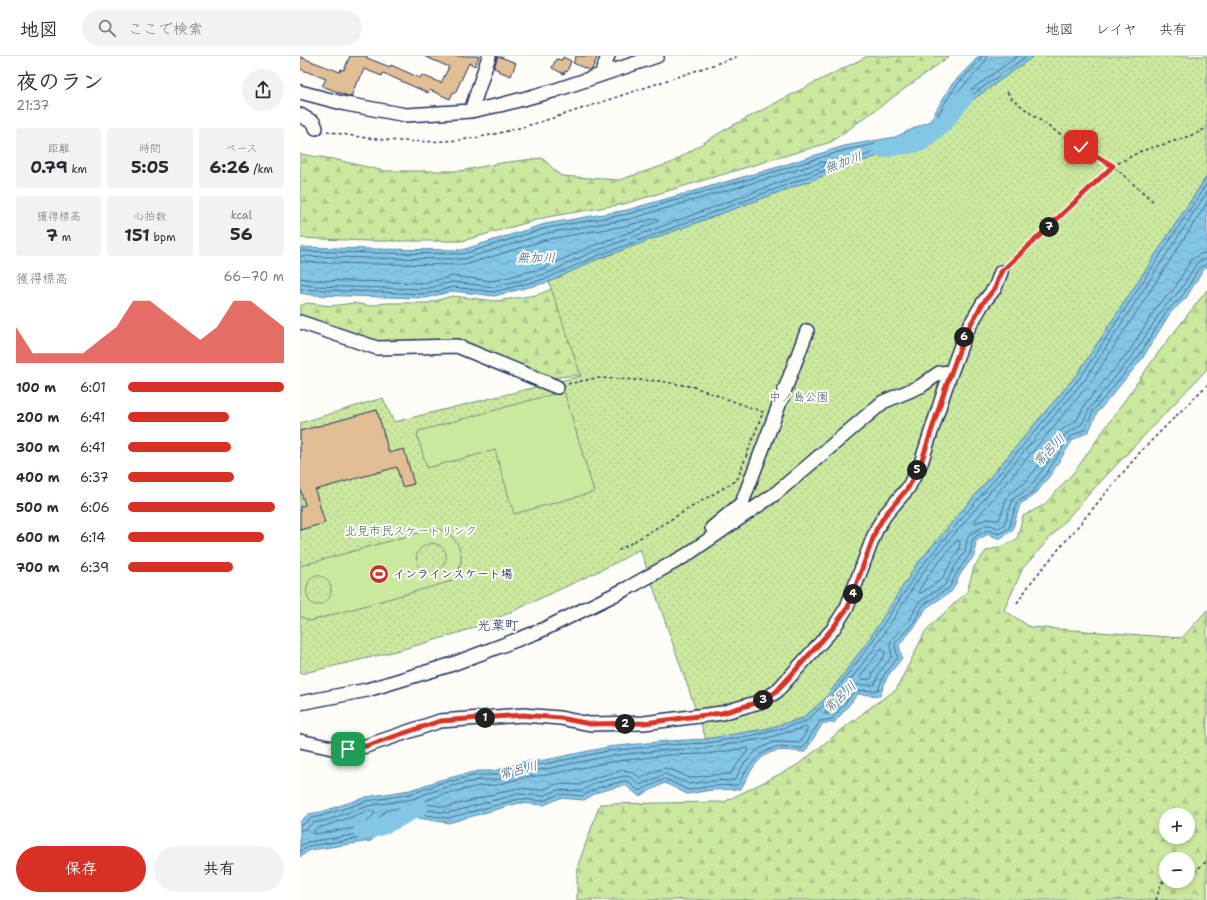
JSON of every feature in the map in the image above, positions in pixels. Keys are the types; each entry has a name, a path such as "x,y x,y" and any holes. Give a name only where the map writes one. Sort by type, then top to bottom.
{"street":[{"path":"470,111 489,56"},
{"path":"601,75 608,56"},
{"path":"300,92 346,104 406,114 470,111 553,91 657,56"},
{"path":"300,114 314,123 316,128"},
{"path":"300,741 332,748 348,749 366,746 440,721 523,715 560,718 590,724 644,723 722,713 759,702 776,692 833,628 848,607 876,530 885,515 908,488 921,463 966,332 983,303 995,288 1001,272"},
{"path":"300,322 377,348 457,346 562,386"},
{"path":"696,548 702,537 742,503 807,331"},
{"path":"300,703 367,690 450,665 540,631 628,588 685,556 775,494 883,402 921,386 939,373 951,372"}],"path":[{"path":"316,128 353,137 388,140 430,141 474,138 536,124 739,56"},
{"path":"1007,92 1020,105 1049,127 1113,166 1155,203"},
{"path":"1001,272 1113,166 1141,151 1200,132 1207,127"},
{"path":"562,386 596,378 660,381 694,387 763,412 737,480 616,552"},
{"path":"1017,603 1032,581 1142,450 1207,385"},
{"path":"1195,870 1207,861"},
{"path":"1156,900 1160,888"}],"green space":[{"path":"868,56 950,56 831,142 624,204 547,217 462,241 369,241 300,238 300,154 333,159 384,171 460,171 501,163 542,158 561,176 619,180 671,163 728,128"},
{"name":"中ノ島公園","path":"1034,56 1207,56 1207,176 1078,373 917,564 868,641 825,699 803,718 765,729 706,739 640,549 622,560 593,574 515,610 464,631 403,649 300,674 300,423 383,398 394,422 581,376 549,282 593,261 912,143"},
{"path":"559,286 588,374 552,378 458,343 378,344 300,317 300,306 307,303 331,306 354,303 369,306 386,303 428,303 452,296 496,301 537,295"},
{"path":"1207,290 1207,369 1089,494 1023,568 1004,610 1030,627 1182,638 1207,610 1207,900 577,900 577,868 600,804 724,802 796,766 872,706 896,690 926,630 967,592 974,567 986,551 1000,547 1017,539 1023,516 1044,505 1075,471 1158,353"},
{"path":"564,391 594,492 514,514 495,450 427,468 417,435 419,431"},
{"name":"インラインスケート場","path":"436,528 445,532 457,543 461,557 457,573 452,581 310,621 300,616 300,566","holes":["432,543 442,547 446,553 446,560 442,567 436,572 429,574 422,571 416,559 418,552 422,547","317,575 327,580 331,588 328,599 324,603 318,605 312,604 307,595 308,583"]}],"water":[{"name":"無加川","path":"979,56 1034,56 912,143 593,261 549,282 494,296 453,291 426,298 311,295 300,293 300,247 462,250 545,224 627,210 778,167 844,146 895,137 930,121 951,85"},
{"path":"1207,176 1207,267 1203,270 1186,298 1170,313 1142,359 1097,413 1089,431 1072,441 1051,474 1034,496 1020,504 1012,531 999,539 988,534 976,541 974,556 961,573 952,591 926,608 917,624 899,645 902,658 887,677 880,696 858,694 834,723 823,723 805,752 779,750 764,756 759,760 747,777 741,789 712,790 687,794 665,783 639,796 625,785 598,792 584,800 560,798 544,805 519,803 448,823 418,818 391,818 371,841 310,850 300,857 300,822 308,814 321,812 366,797 410,790 440,780 478,771 494,771 523,762 545,760 608,747 706,739 765,729 803,718 825,699 868,641 917,564 1078,373"}],"building":[{"path":"350,56 367,56 367,58 390,67 391,65 420,78 422,75 441,83 449,67 424,56 479,56 475,66 469,63 455,93 453,92 450,99 430,90 428,93 383,73 382,76 364,69 359,81 357,81 351,97 322,86 326,79 300,69 300,57 340,72 341,69 344,70"},
{"path":"498,56 516,63 511,76 494,68"},
{"path":"576,56 593,56 597,58 592,69 589,70 573,63"},
{"path":"563,57 571,61 567,72 565,71 564,74 552,68 556,59 562,60"},
{"path":"377,410 389,453 404,449 414,484 402,487 397,467 315,490 325,523 300,530 300,507 305,505 300,488 300,431"}],"waterway":[{"name":"無加川","path":"882,149 921,143 945,122 965,97"},
{"name":"常呂川","path":"362,831 385,825 420,807"}],"place":[{"name":"インラインスケート場","path":"379,574"}],"district":[{"name":"光葉町","path":"498,625"}],"route":[{"path":"348,749 366,746 440,721 523,715 560,718 590,724 644,723 722,713 759,702 776,692 801,666 833,628 848,607 876,530 885,515 908,488 921,463 945,389 966,332 983,303 995,288 1001,272 1113,166 1081,147"}],"park label":[{"name":"北見市民スケートリンク","path":"411,531"}]}
